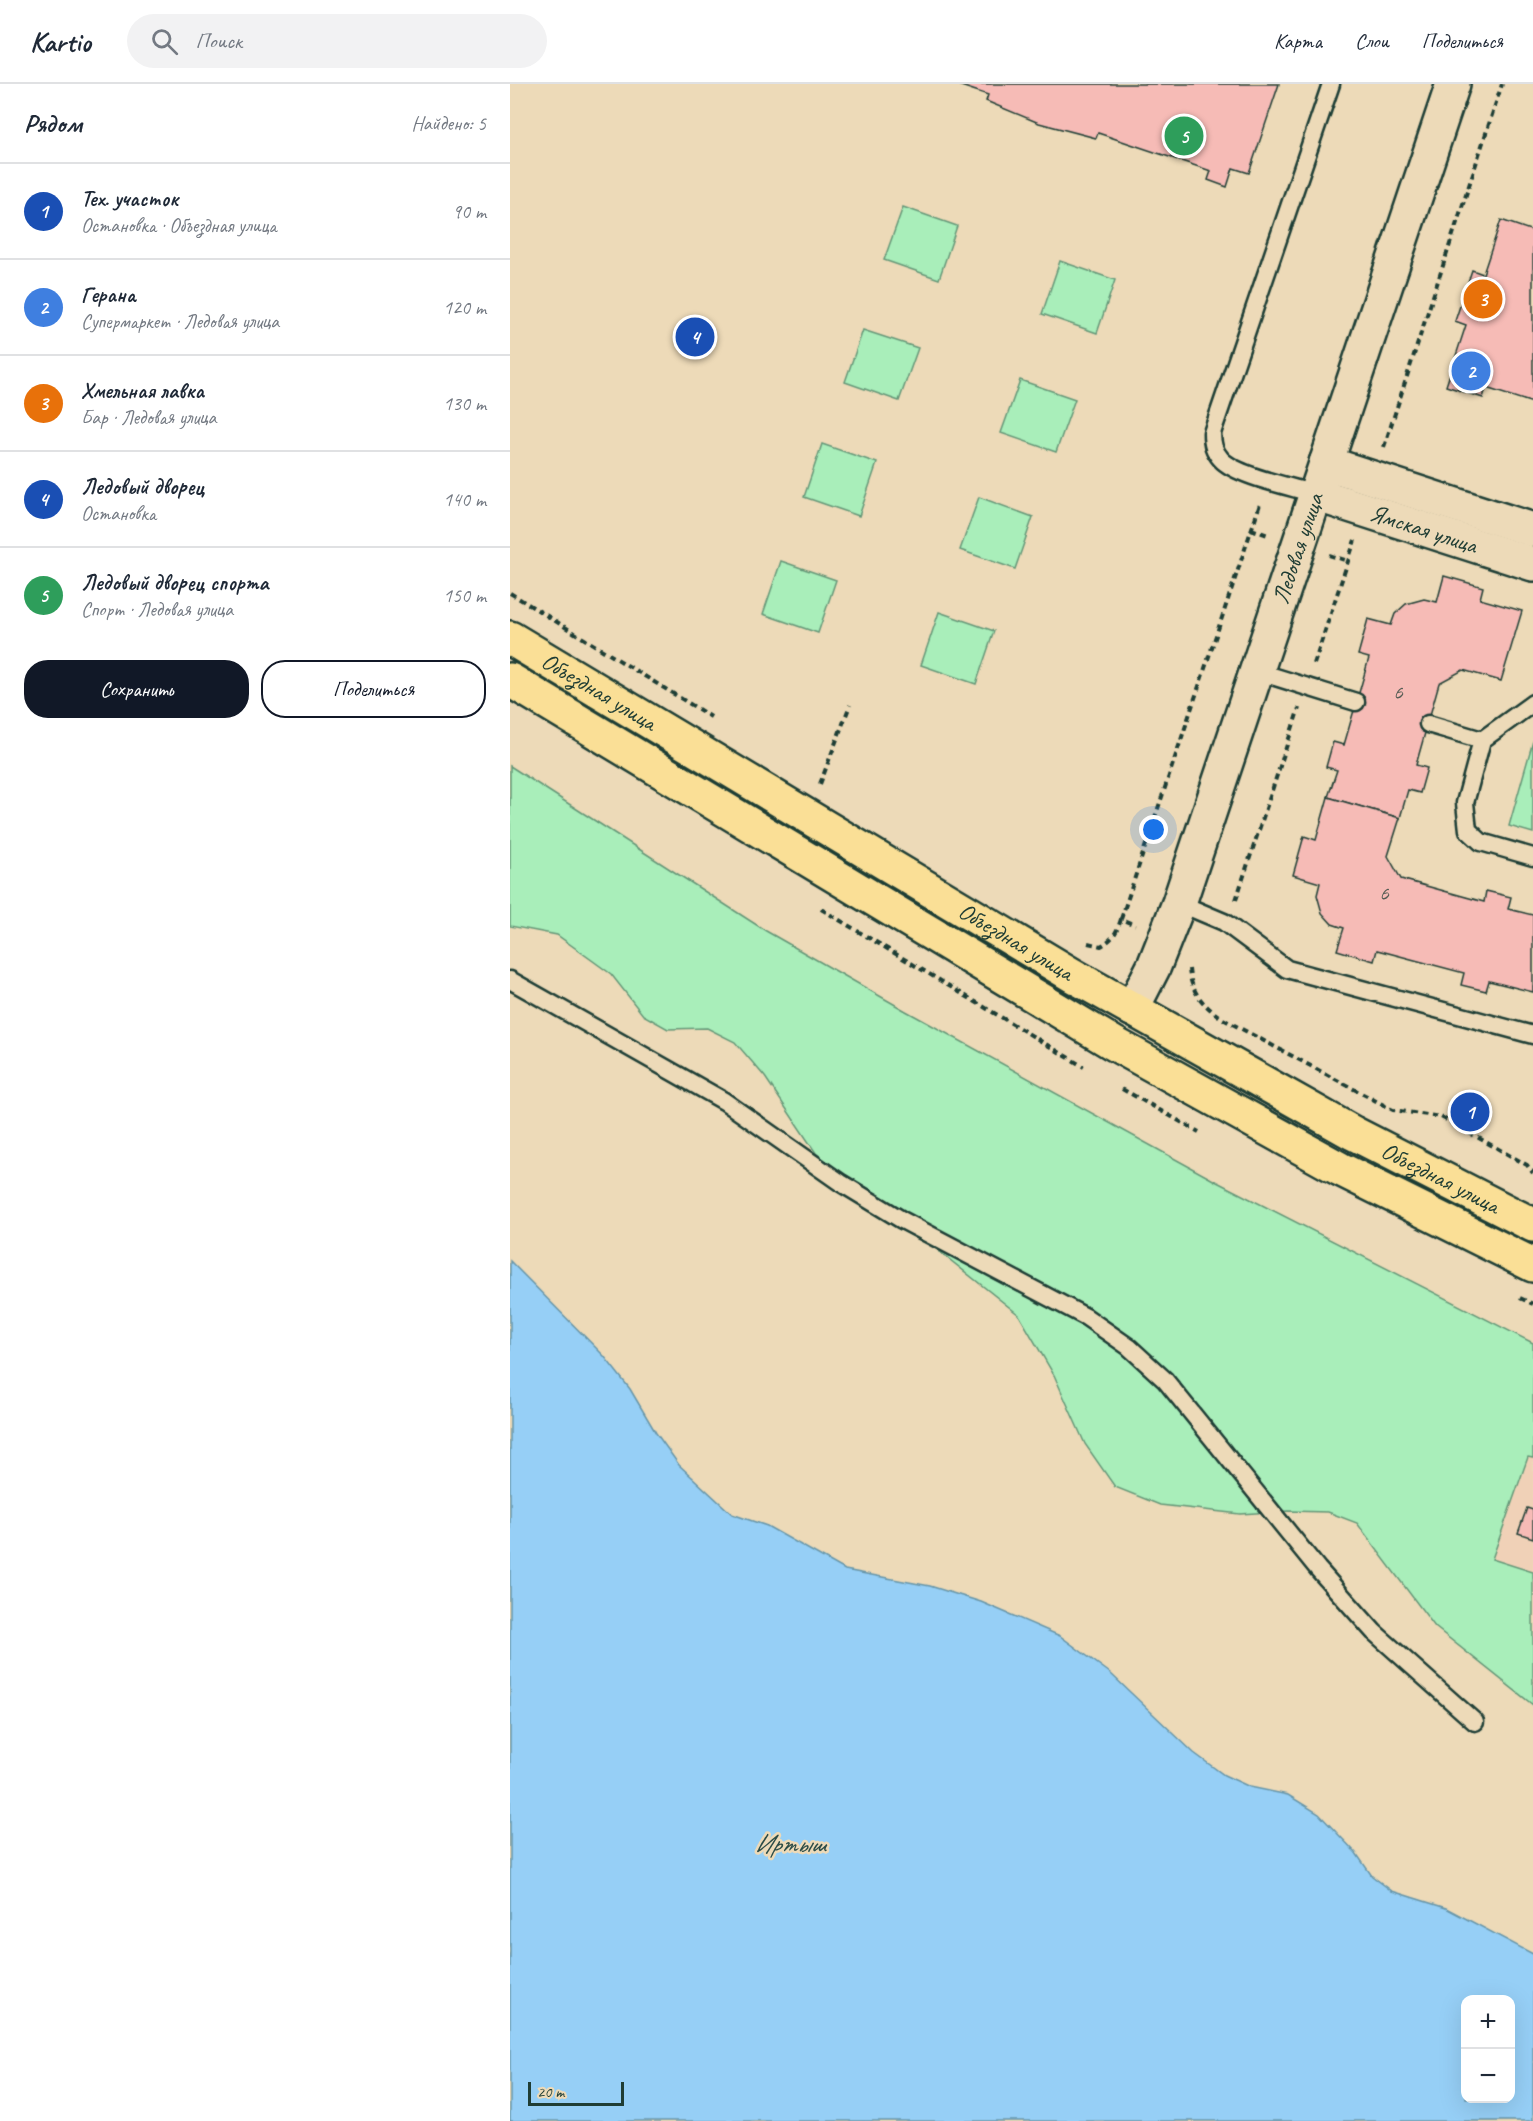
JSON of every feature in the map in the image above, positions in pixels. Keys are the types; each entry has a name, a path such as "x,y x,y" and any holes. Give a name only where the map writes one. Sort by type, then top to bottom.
{"main road":[{"name":"Объездная улица","path":"510,638 921,886 1132,1009 1353,1133 1533,1225"},
{"name":"Объездная улица","path":"510,680 1113,1043 1340,1169 1533,1265"},
{"path":"1113,1043 1132,1009"}],"street":[{"name":"Ледовая улица","path":"1132,1009 1154,966 1179,903 1454,84"},
{"name":"Ямская улица","path":"1326,463 1533,530"},
{"name":"Ямская улица","path":"1315,494 1533,564"}],"lane":[{"path":"1315,494 1240,471 1223,461 1212,446 1212,433 1331,84"},
{"path":"1256,671 1356,702"},
{"path":"1533,703 1482,740 1465,803 1468,831 1481,842 1533,857"},
{"path":"1428,724 1482,740"},
{"path":"1179,903 1224,922 1287,969 1533,1035"},
{"path":"510,980 724,1101 841,1183 902,1220 1086,1317 1129,1347 1166,1380 1318,1569 1374,1632 1475,1722"}],"path":[{"path":"1374,478 1502,84"},
{"path":"1121,919 1260,501"},
{"path":"1224,922 1236,901 1364,509"},
{"path":"820,784 850,705"},
{"path":"1189,962 1194,990 1201,1001 1223,1019 1393,1110 1441,1117 1527,1165 1533,1173"}],"shaded area":[{"path":"1529,1456 1533,1458 1533,1572 1492,1560"}],"green space":[{"path":"903,207 957,226 939,279 884,260"},
{"path":"1060,261 1115,280 1097,333 1042,314"},
{"path":"863,330 918,348 899,401 845,382"},
{"path":"1020,380 1075,399 1056,452 1001,433"},
{"path":"822,444 877,463 859,516 804,497"},
{"path":"979,497 1033,517 1015,569 960,550"},
{"path":"781,561 836,580 818,633 763,614"},
{"path":"939,612 994,631 976,684 921,665"},
{"path":"1533,741 1533,833 1509,826"},
{"path":"510,766 766,931 906,1011 1217,1182 1533,1343 1533,1458 1528,1457 1492,1559 1533,1572 1533,1705 1435,1627 1357,1523 1328,1512 1288,1511 1240,1514 1160,1505 1115,1487 1085,1444 1054,1375 1019,1315 816,1153 765,1077 735,1042 707,1028 668,1029 643,1015 611,974 557,935 510,926"}],"water":[{"name":"Иртыш","path":"510,1261 604,1356 630,1389 656,1433 679,1465 732,1514 767,1526 845,1570 930,1586 981,1602 1060,1636 1110,1673 1194,1753 1224,1775 1250,1787 1288,1795 1319,1814 1356,1853 1372,1876 1392,1891 1446,1908 1533,1954 1533,2121 510,2121"}],"building":[{"path":"955,84 1279,84 1249,173 1233,168 1227,187 1208,180 1211,171 1098,133 1096,138 1039,123 986,101 988,95"},
{"path":"1501,220 1533,231 1533,403 1486,388 1483,398 1446,386 1466,325 1455,321 1472,270 1483,274"},
{"path":"1444,576 1483,587 1480,599 1522,611 1501,681 1463,670 1439,683 1416,765 1427,768 1420,793 1408,790 1400,818 1328,797 1337,770 1326,767 1333,742 1344,745 1369,658 1358,655 1368,619 1391,625 1395,614 1406,604 1424,599 1437,602"},
{"path":"1328,797 1400,818 1388,856 1401,879 1484,902 1486,891 1511,897 1508,909 1533,915 1533,992 1489,981 1486,991 1461,985 1464,973 1377,950 1374,961 1337,950 1344,928 1332,924 1322,913 1317,895 1320,883 1293,875 1304,836 1316,840"},
{"path":"1527,1508 1533,1510 1533,1538 1518,1533"}],"place":[{"name":"Ледовый дворец спорта","path":"1184,136"},
{"name":"Хмельная лавка","path":"1483,299"},
{"name":"Ледовый дворец","path":"695,337"},
{"name":"Герана","path":"1471,371"},
{"name":"Тех. участок","path":"1470,1112"}]}
